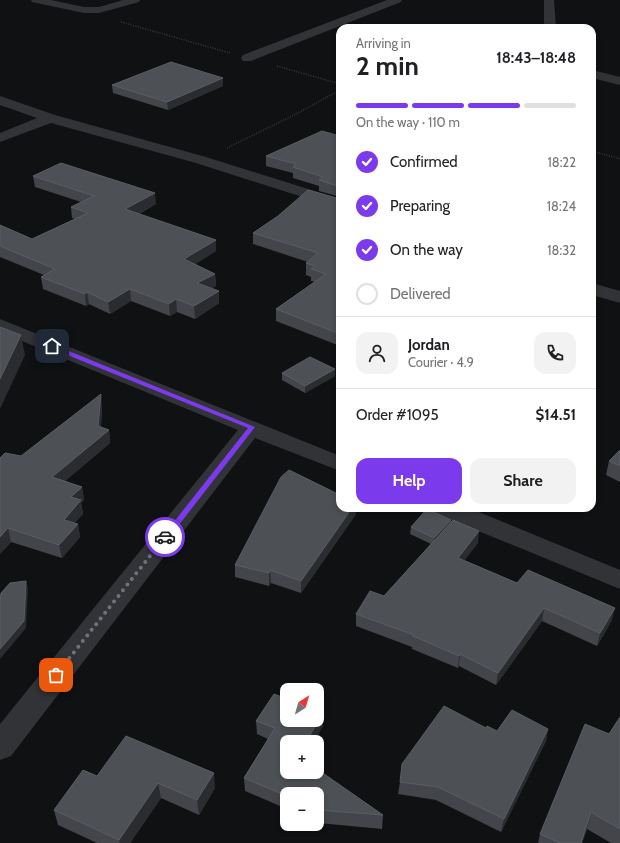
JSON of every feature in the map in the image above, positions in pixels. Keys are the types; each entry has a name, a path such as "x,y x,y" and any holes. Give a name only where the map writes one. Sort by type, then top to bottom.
{"street":[{"path":"36,0 84,10 99,10 135,0"},
{"path":"247,58 396,0"},
{"path":"549,0 550,24"},
{"path":"596,75 620,81"},
{"path":"0,100 50,118 201,160 336,203"},
{"path":"0,138 50,118"},
{"path":"596,290 620,297"},
{"path":"0,325 336,462"},
{"path":"0,747 252,427"},
{"path":"456,512 620,580"}],"path":[{"path":"84,10 336,83"},
{"path":"201,160 262,132 336,92"},
{"path":"596,152 620,159"}],"building":[{"path":"171,62 223,78 167,102 112,85"},
{"path":"322,131 336,135 336,186 319,180 323,177 293,167 296,164 266,156"},
{"path":"61,163 155,193 125,209 216,240 184,259 215,274 197,283 219,291 194,306 176,299 169,304 130,289 108,302 87,292 85,294 41,277 55,269 0,246 0,225 32,239 88,213 71,207 94,196 33,176"},
{"path":"308,190 336,198 336,332 276,309 326,274 311,269 315,266 306,263 318,253 253,233 278,216"},
{"path":"0,327 21,335 0,379"},
{"path":"310,357 335,369 305,386 282,373"},
{"path":"101,394 98,426 109,430 52,477 82,487 71,497 81,500 64,520 78,524 59,545 8,528 0,537 0,458 5,453 21,456"},
{"path":"620,450 620,466 609,461"},
{"path":"289,470 336,493 336,512 349,512 301,581 270,570 269,573 235,565 281,477"},
{"path":"424,512 434,512 451,520 434,538 411,527"},
{"path":"453,520 479,531 458,558 517,583 528,570 615,608 600,633 544,608 498,673 460,654 459,656 413,636 414,635 356,614 370,591 384,596"},
{"path":"26,581 24,621 0,649 1,593 10,583"},
{"path":"274,694 280,696 280,727 315,727 310,735 280,735 280,779 324,779 324,774 383,815 324,810 324,787 280,787 280,793 244,778 275,728 256,721"},
{"path":"444,706 486,728 487,726 497,731 512,710 548,729 504,819 438,787 400,782 402,764"},
{"path":"620,717 620,829 591,812 581,843 560,843 540,834 585,724 609,734"},
{"path":"126,736 214,773 197,800 158,783 119,840 54,810 83,770 97,776"}],"way so far":[{"path":"56,675 165,537"}],"route":[{"path":"52,346 252,427 165,537"}]}
